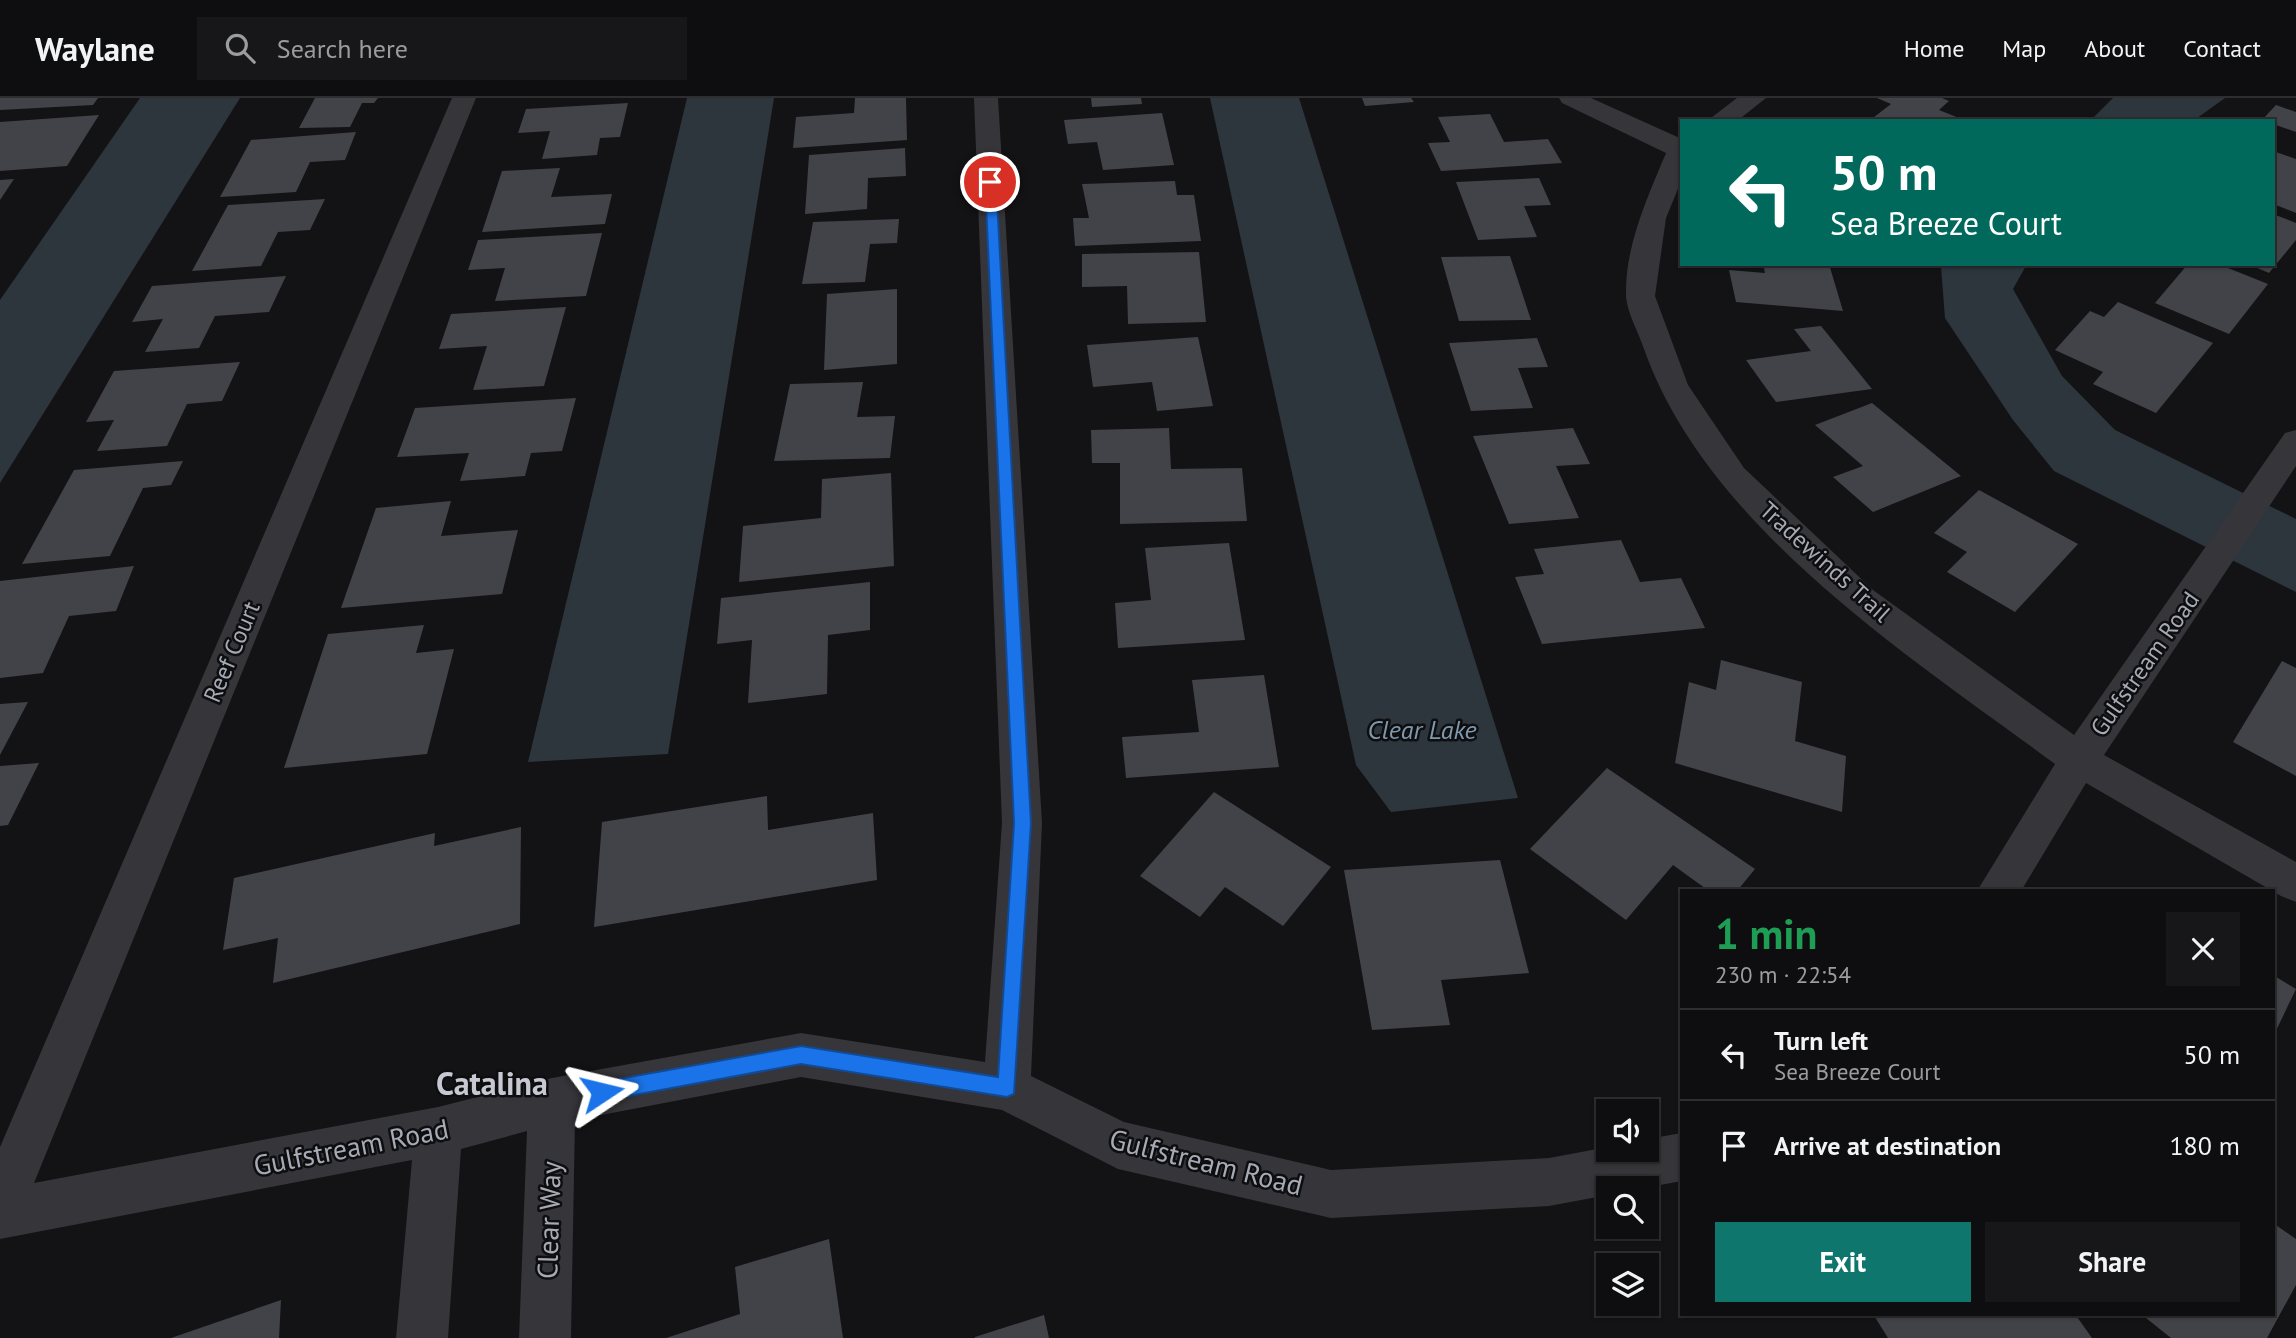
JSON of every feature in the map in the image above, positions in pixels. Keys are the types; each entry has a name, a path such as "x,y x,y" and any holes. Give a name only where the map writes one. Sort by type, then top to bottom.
{"street":[{"name":"Reef Court","path":"0,1205 464,98"},
{"path":"986,98 1022,823 1007,1088"},
{"path":"1571,98 1680,148"},
{"path":"1723,119 1754,98"},
{"name":"Tradewinds Trail","path":"1680,148 1652,218 1640,296 1673,386 1732,476 1860,600 2079,760 2296,883"},
{"name":"Gulfstream Road","path":"1999,889 2079,760 2296,440"},
{"name":"Gulfstream Road","path":"0,1214 439,1131 552,1101 801,1055 1007,1088 1118,1145 1331,1194 1549,1182 1680,1157"},
{"name":"Clear Way","path":"545,1338 552,1101"},
{"path":"422,1338 439,1131"}],"water":[{"path":"140,98 240,98 0,483 0,300"},
{"path":"687,98 774,98 668,754 528,762"},
{"name":"Clear Lake","path":"1210,98 1299,98 1518,798 1391,812 1356,765"},
{"path":"2113,98 2225,98 2196,119 2092,119"},
{"path":"2026,266 2013,289 2062,376 2115,430 2296,519 2296,592 2054,471 2013,420 1945,318 1941,267"}],"building":[{"path":"0,98 98,98 93,105 0,110"},
{"path":"315,98 378,98 374,103 362,103 350,127 299,128"},
{"path":"855,98 906,98 907,140 793,148 796,117 854,113"},
{"path":"1091,98 1141,98 1142,104 1092,107"},
{"path":"1362,98 1411,98 1414,102 1365,106"},
{"path":"1877,98 1942,98 1949,101 1939,110 1959,118 1872,119 1891,104"},
{"path":"628,103 620,137 600,138 597,155 542,159 550,131 518,133 526,109"},
{"path":"2276,105 2296,112 2296,132 2275,125 2275,119 2263,119"},
{"path":"1162,113 1174,165 1103,170 1097,142 1068,144 1064,120"},
{"path":"1490,114 1504,142 1548,139 1562,163 1441,171 1428,143 1450,142 1438,117"},
{"path":"99,115 67,166 0,171 0,122"},
{"path":"356,132 345,160 310,162 296,192 220,197 251,140"},
{"path":"905,148 906,176 868,178 867,209 805,214 809,155"},
{"path":"2275,152 2296,159 2296,213 2275,205"},
{"path":"560,168 551,197 612,194 605,224 482,232 502,171"},
{"path":"1539,178 1551,205 1524,206 1537,237 1478,240 1456,182"},
{"path":"14,179 0,200 0,180"},
{"path":"1175,181 1177,195 1194,195 1201,241 1075,246 1073,218 1089,218 1082,184"},
{"path":"325,199 310,230 278,232 261,266 192,271 228,205"},
{"path":"2275,215 2296,223 2296,240 2275,266"},
{"path":"899,219 897,243 870,244 865,282 802,284 813,222"},
{"path":"602,233 586,296 495,301 505,268 468,270 478,240"},
{"path":"1199,252 1206,322 1128,324 1127,286 1082,287 1082,254"},
{"path":"1510,256 1531,320 1459,321 1441,257"},
{"path":"1763,266 1830,266 1843,311 1736,302 1729,270 1765,273"},
{"path":"2186,266 2223,266 2268,284 2229,334 2155,303"},
{"path":"2253,266 2275,266 2269,273"},
{"path":"286,276 269,312 215,316 199,348 145,352 163,319 132,322 152,286"},
{"path":"897,289 897,364 824,370 827,294"},
{"path":"2118,302 2213,343 2156,413 2093,384 2103,372 2055,350 2090,311 2104,317"},
{"path":"566,307 544,386 473,390 487,346 439,349 451,314"},
{"path":"1821,326 1872,389 1776,402 1746,360 1811,351 1794,329"},
{"path":"1198,337 1213,406 1157,411 1152,382 1093,387 1087,345"},
{"path":"1537,338 1548,367 1518,368 1533,408 1471,411 1449,343"},
{"path":"240,362 222,401 187,404 167,446 97,451 114,420 86,422 114,371"},
{"path":"863,382 857,417 895,416 890,458 774,461 790,384"},
{"path":"576,398 562,451 531,453 525,476 460,481 469,453 397,457 415,408"},
{"path":"1872,403 1961,476 1873,512 1833,477 1863,466 1815,425"},
{"path":"1169,428 1171,469 1242,468 1247,521 1120,524 1120,463 1092,463 1091,430"},
{"path":"1573,428 1590,464 1556,466 1579,518 1509,524 1473,436"},
{"path":"183,461 171,485 143,488 110,556 22,564 74,470"},
{"path":"891,473 894,566 739,582 743,526 821,518 822,479"},
{"path":"1979,490 2078,544 2015,612 1947,572 1967,552 1934,533"},
{"path":"451,501 441,536 518,530 502,594 341,608 376,508"},
{"path":"1621,540 1640,582 1681,578 1705,628 1542,644 1515,577 1544,574 1534,549"},
{"path":"1229,543 1245,640 1118,648 1115,603 1151,600 1145,548"},
{"path":"134,566 116,611 69,616 43,673 0,678 0,581"},
{"path":"870,582 870,630 828,635 827,694 748,703 752,640 717,644 721,598"},
{"path":"424,625 416,653 454,649 427,754 284,768 328,634"},
{"path":"1721,660 1802,682 1795,741 1846,756 1842,812 1675,763 1689,682 1716,690"},
{"path":"2282,661 2296,668 2296,776 2233,742"},
{"path":"1264,675 1279,767 1126,778 1122,737 1199,732 1192,680"},
{"path":"28,702 0,755 0,704"},
{"path":"39,763 8,825 0,826 0,766"},
{"path":"1607,768 1755,869 1739,889 1706,889 1673,865 1626,920 1530,849"},
{"path":"1214,792 1331,867 1283,926 1225,887 1200,917 1140,876"},
{"path":"767,796 768,830 873,813 877,880 594,927 602,822"},
{"path":"521,827 520,924 273,983 278,938 223,950 234,878 435,833 434,846"},
{"path":"1500,860 1529,973 1441,980 1450,1025 1372,1030 1344,870"},
{"path":"2275,976 2296,989 2275,1033"},
{"path":"2275,1224 2296,1239 2296,1285 2267,1338 2171,1338 2144,1316 2275,1316"},
{"path":"829,1239 843,1338 666,1338 740,1314 735,1267"},
{"path":"281,1300 279,1338 171,1338"},
{"path":"1044,1315 1049,1338 975,1338 975,1337"},
{"path":"1874,1316 2076,1316 2092,1338 1888,1338"}],"district":[{"name":"Catalina","path":"492,1084"}],"route":[{"path":"602,1092 801,1055 1007,1088 1022,823 990,182"}]}
